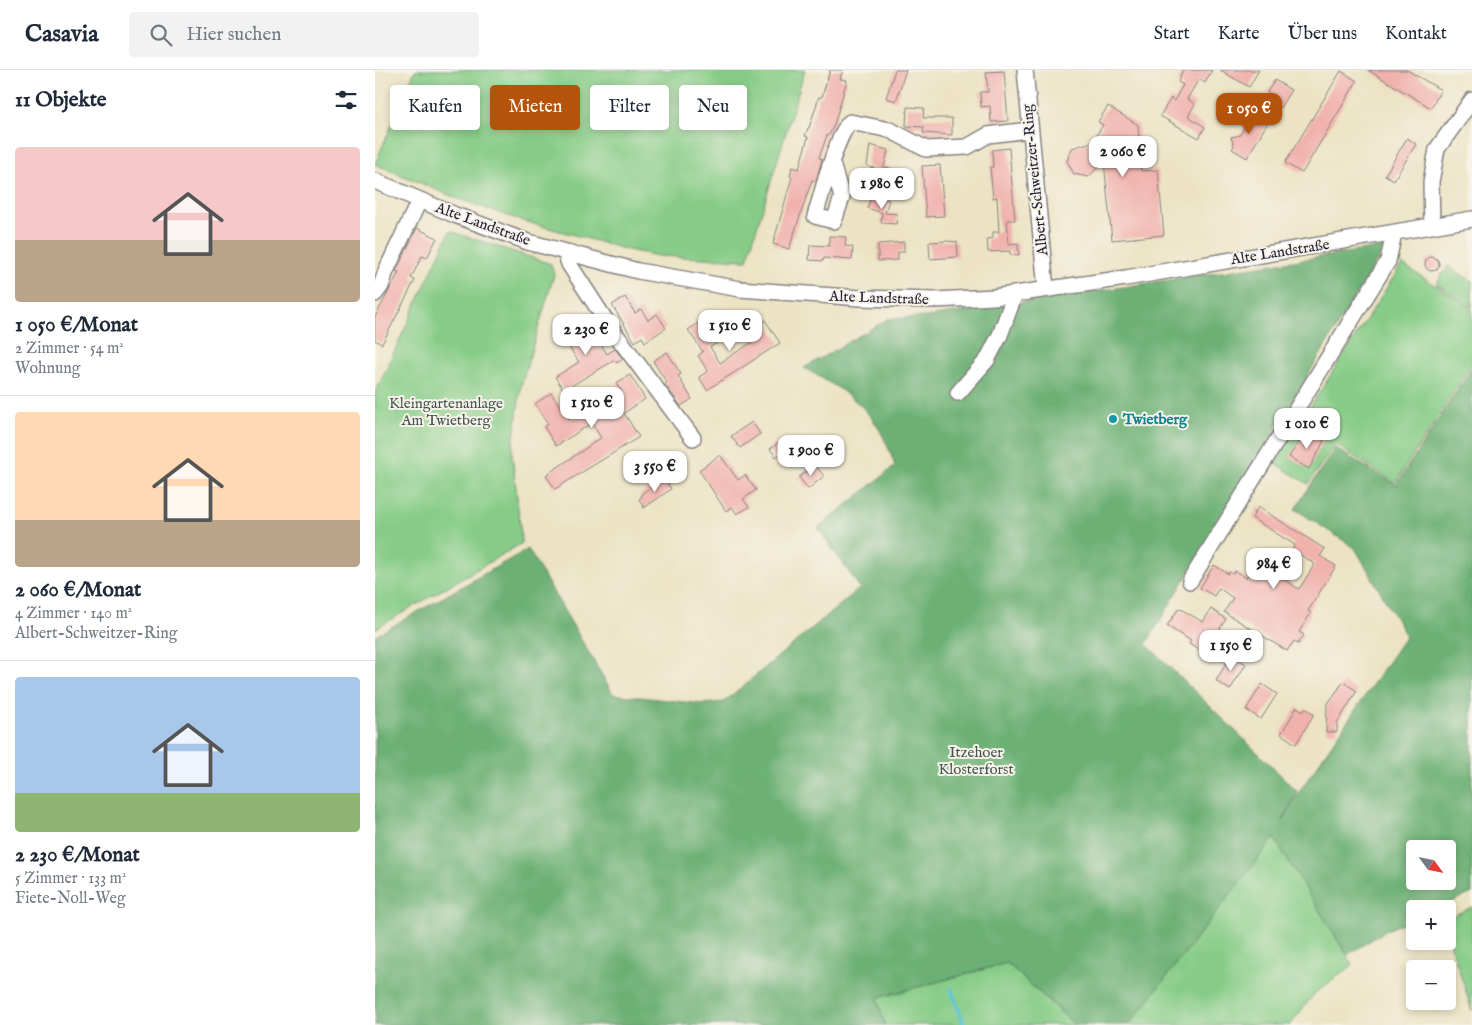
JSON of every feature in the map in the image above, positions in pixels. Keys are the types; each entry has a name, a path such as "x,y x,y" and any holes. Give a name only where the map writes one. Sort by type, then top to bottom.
{"street":[{"name":"Albert-Schweitzer-Ring","path":"1025,70 1029,130 1046,289"},
{"path":"1432,226 1431,182 1437,149 1472,100"},
{"path":"832,164 843,131 850,122 890,130 926,149 967,147 988,135 1029,130"},
{"name":"Alte Landstraße","path":"375,181 528,242 653,274 748,290 861,298 935,300 1015,294 1472,219"},
{"path":"375,294 384,280 386,271 419,200"},
{"path":"1190,581 1388,261 1394,233"},
{"path":"565,252 569,264 608,324 693,438"},
{"path":"958,393 987,360 1000,335 1015,294"}],"green space":[{"path":"415,70 805,70 747,260 659,256 632,251 520,220 456,198 375,164 390,129 480,130 480,85 409,85"},
{"name":"Kleingartenanlage Am Twietberg","path":"450,231 551,264 554,275 521,386 512,453 522,543 375,629 375,393"},
{"name":"Itzehoer Klosterforst","path":"1385,247 1146,644 1297,791 1283,821 1297,795 1406,636 1355,548 1295,509 1335,448 1396,485 1472,368 1472,893 1456,900 1406,900 1406,922 1387,930 1347,955 1274,838 1129,1025 1075,1025 1007,963 877,998 885,1025 375,1025 375,636 528,549 613,694 703,704 724,702 860,588 818,528 895,466 880,431 861,406 837,387 804,368 888,319 927,317"},
{"path":"1402,264 1472,309 1472,364 1395,483 1335,444 1308,484 1274,463"},
{"path":"1448,266 1472,281 1472,307 1436,284"},
{"path":"1274,837 1353,965 1315,993 1290,1025 1129,1025"},
{"path":"1472,907 1472,1011 1452,950 1456,950 1456,914"},
{"path":"1007,963 1075,1025 885,1025 877,998"}],"building":[{"path":"830,70 843,70 840,79 847,80 834,125 829,135 827,135 819,158 822,159 816,181 812,180 789,249 773,244 792,177 790,176 792,167 799,169 808,137 805,136 819,97 822,97"},
{"path":"895,70 906,70 896,101 886,98"},
{"path":"1183,70 1212,70 1205,83 1199,79 1187,99 1195,104 1188,116 1205,127 1199,138 1160,116 1171,98 1174,101 1183,85 1178,82"},
{"path":"1220,70 1259,70 1249,87"},
{"path":"1368,70 1407,70 1441,90 1431,108"},
{"path":"1004,71 1008,121 991,122 990,106 981,107 980,92 988,92 986,72"},
{"path":"1341,71 1357,81 1302,173 1285,163"},
{"path":"1275,80 1291,90 1280,108 1267,99 1270,94 1267,92"},
{"path":"1108,106 1138,125 1141,171 1158,170 1164,235 1112,240 1104,162 1088,177 1074,174 1067,161 1072,148 1092,142 1103,125 1098,122"},
{"path":"907,107 924,108 923,118 952,118 952,135 923,133 924,127 906,126"},
{"path":"1253,113 1268,122 1247,158 1232,149 1234,146 1231,137 1240,135 1245,126 1242,118"},
{"path":"1407,138 1416,144 1394,180 1385,175"},
{"path":"870,145 888,150 883,171 867,166"},
{"path":"1009,148 1015,220 1007,220 1009,244 1018,243 1019,255 1010,255 1010,251 988,252 987,239 993,238 993,232 999,232 997,197 993,198 990,167 993,167 992,150"},
{"path":"940,165 944,216 926,217 922,166"},
{"path":"886,167 894,170 891,181 882,179"},
{"path":"872,195 889,200 885,213 897,214 896,224 881,223 882,213 867,208"},
{"path":"417,228 437,238 427,258 422,256 411,278 415,280 382,344 375,340 375,317 399,272 396,271"},
{"path":"829,236 846,237 845,246 853,247 852,260 824,258 823,261 809,260 810,245 829,246"},
{"path":"904,242 904,252 898,252 898,260 878,261 878,244"},
{"path":"929,242 957,242 958,257 930,259"},
{"path":"1432,257 1437,259 1439,264 1437,269 1432,271 1427,269 1425,264 1427,259"},
{"path":"625,297 635,313 641,309 648,320 657,314 666,328 645,342 642,337 635,342 612,305"},
{"path":"586,319 607,354 615,349 623,359 617,363 615,360 564,390 555,377 579,362 566,343 577,336 572,328"},
{"path":"704,319 719,342 710,347 720,363 757,339 751,330 765,320 780,343 707,390 699,377 708,371 698,356 703,352 688,330"},
{"path":"667,352 681,374 678,376 692,399 681,406 665,385 667,383 653,361"},
{"path":"630,375 645,399 624,413 639,437 555,489 546,475 601,438 592,423 556,446 544,427 548,424 535,404 551,393 569,419 603,397 606,402 622,392 616,383"},
{"path":"752,422 760,434 740,448 731,436"},
{"path":"1307,430 1324,441 1309,469 1289,457"},
{"path":"778,443 784,451 776,457 770,449"},
{"path":"720,455 738,480 745,475 756,490 743,499 749,507 737,514 732,507 726,511 699,470"},
{"path":"815,465 824,476 808,489 799,477"},
{"path":"664,478 671,489 644,508 639,499 642,497 641,494"},
{"path":"1258,507 1325,549 1320,556 1336,566 1308,611 1311,613 1299,632 1304,635 1298,644 1294,641 1287,651 1224,612 1233,598 1219,588 1214,596 1200,588 1214,565 1228,574 1229,572 1233,574 1235,571 1246,578 1256,562 1299,589 1315,564 1292,550 1295,545 1252,518"},
{"path":"1179,608 1203,622 1211,609 1226,619 1204,653 1189,644 1191,641 1167,626"},
{"path":"1231,655 1246,664 1230,690 1216,681"},
{"path":"1343,682 1357,691 1337,723 1337,732 1326,732 1327,705"},
{"path":"1262,684 1277,694 1261,719 1246,710"},
{"path":"1297,707 1303,711 1305,708 1314,714 1296,744 1281,734"}],"waterway":[{"path":"951,989 964,1025"}],"place":[{"name":"Twietberg","path":"1113,419"}]}
